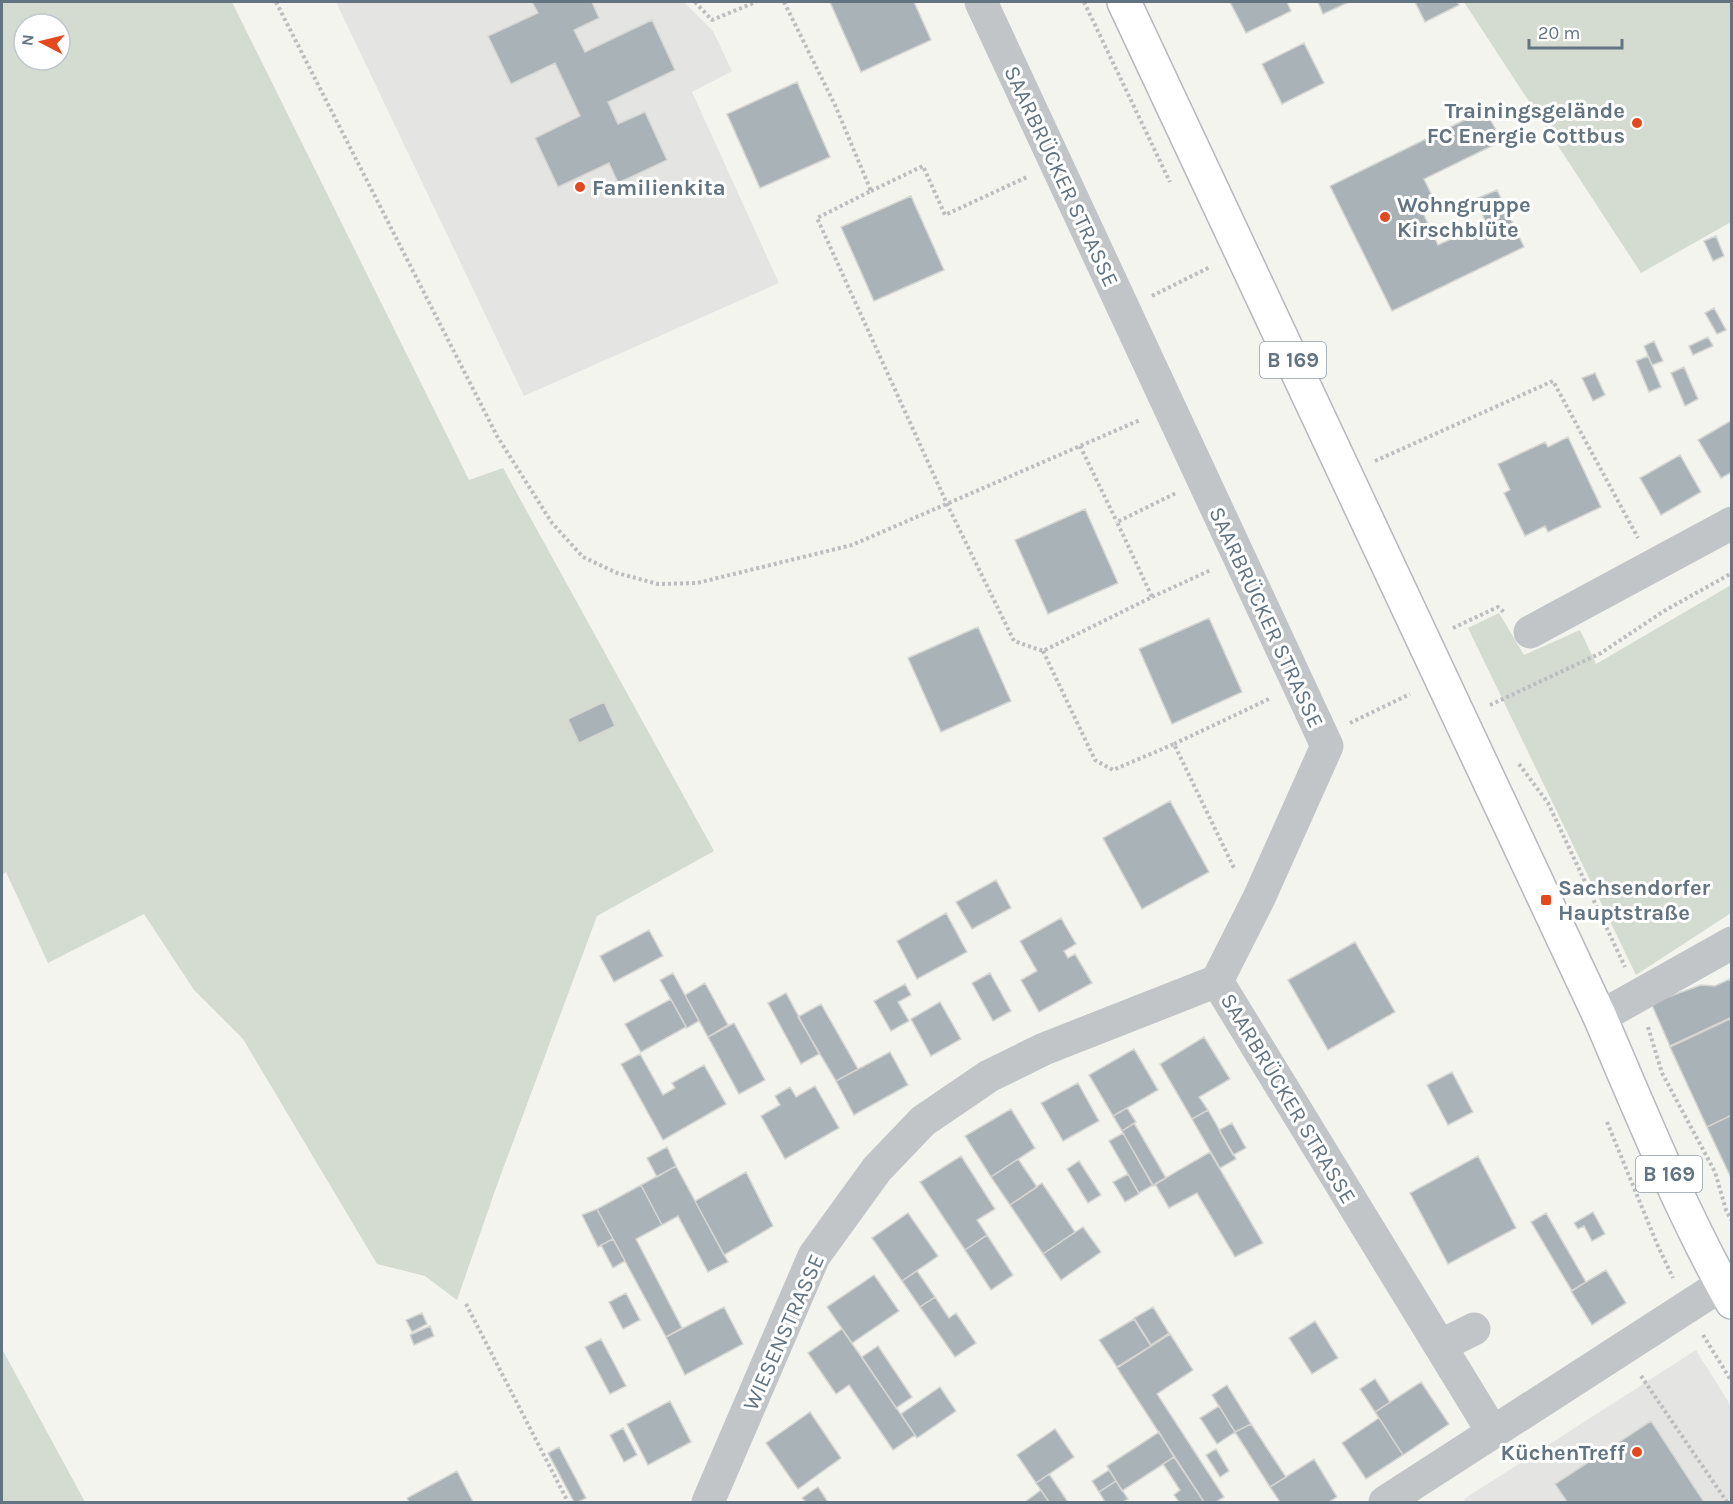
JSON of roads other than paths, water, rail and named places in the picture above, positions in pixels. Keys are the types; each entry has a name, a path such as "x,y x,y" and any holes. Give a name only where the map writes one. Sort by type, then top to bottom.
{"main road":[{"name":"B 169","path":"1124,2 1600,1017 1636,1103 1701,1245 1728,1288"}],"street":[{"name":"SAARBRÜCKER STRASSE","path":"981,2 1327,747 1259,898 1216,981 1492,1431"},
{"path":"1530,632 1731,523"},
{"path":"1600,1017 1731,943"},
{"name":"WIESENSTRASSE","path":"708,1503 814,1256 878,1169 923,1121 989,1076 1044,1049 1216,981"},
{"path":"1385,1503 1492,1431 1687,1306 1728,1288"},
{"path":"1440,1346 1474,1329"}],"place":[{"name":"Trainingsgelände FC Energie Cottbus","path":"1637,123"},
{"name":"Familienkita","path":"580,187"},
{"name":"Wohngruppe Kirschblüte","path":"1385,217"},
{"name":"Sachsendorfer Hauptstraße","path":"1546,900"},
{"name":"KüchenTreff","path":"1637,1452"}]}
